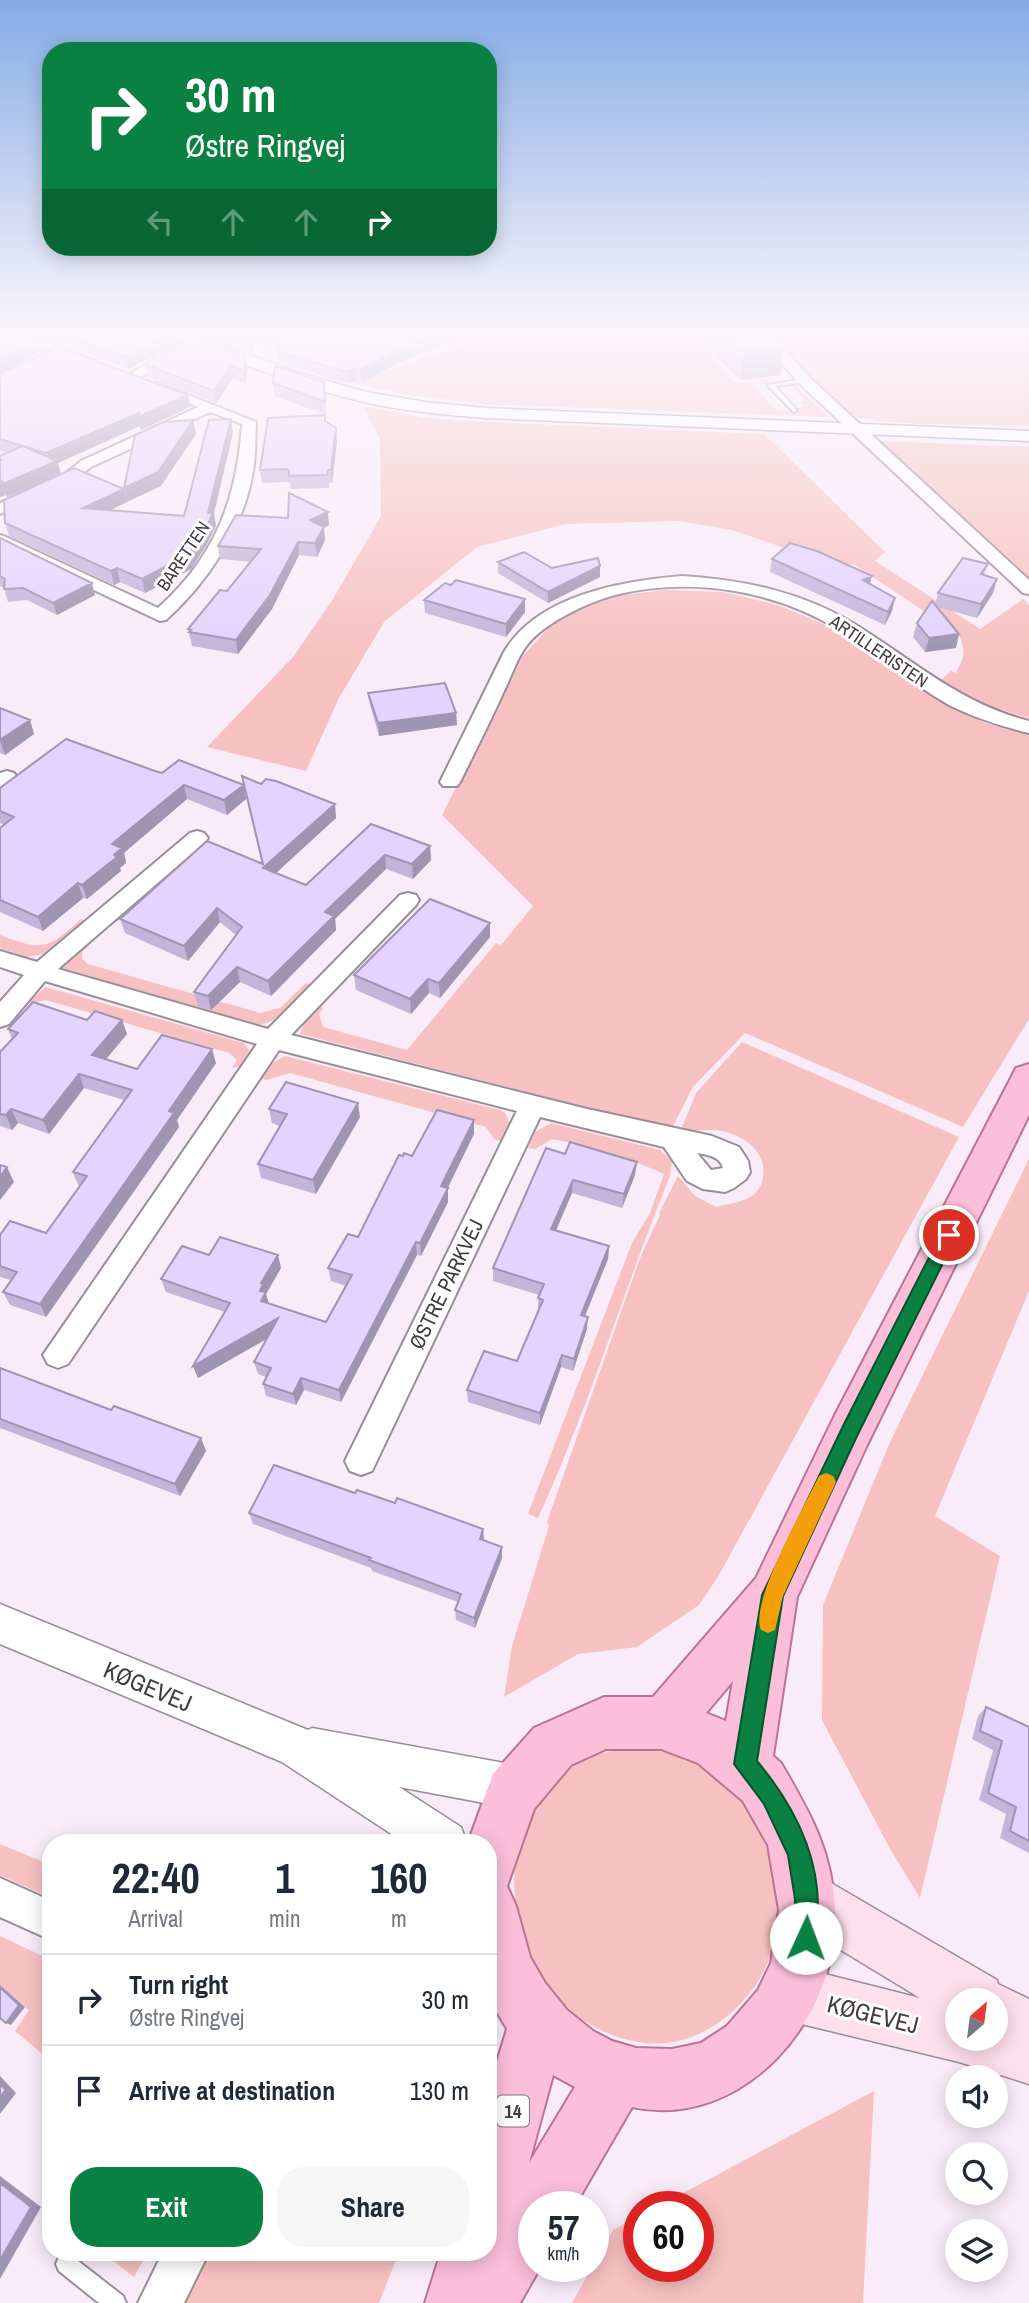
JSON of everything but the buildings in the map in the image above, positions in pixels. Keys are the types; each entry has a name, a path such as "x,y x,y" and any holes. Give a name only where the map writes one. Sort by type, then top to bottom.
{"main road":[{"path":"665,1722 773,1595 851,1430 1029,1078"},
{"path":"745,1764 773,1595"},
{"path":"495,1834 516,1787 546,1753 582,1730 623,1720 665,1722 699,1733 745,1764 772,1796 800,1855 807,1899 804,1948 789,1993 778,2012 759,2036 736,2057 717,2067 679,2078 658,2080 617,2074 575,2055 538,2023 508,1978 497,1952"},
{"path":"807,1899 957,1988"},
{"name":"KØGEVEJ","path":"789,1993 945,2032"},
{"path":"1008,2018 1029,2030"},
{"name":"14","path":"497,2167 538,2023"},
{"path":"1008,2049 1029,2054"},
{"path":"548,2191 617,2074"},
{"path":"483,2303 518,2243"},
{"path":"458,2303 470,2261"}],"street":[{"path":"0,509 67,479 86,464 139,439"},
{"name":"BARETTEN","path":"0,540 160,617 177,603 210,557 237,505 246,472 248,439"},
{"path":"869,439 1029,589"},
{"name":"ARTILLERISTEN","path":"450,782 519,642 550,616 584,599 626,587 677,582 725,585 773,594 815,609 849,628 946,697 996,720 1029,727"},
{"path":"0,1018 40,972 197,838"},
{"path":"58,1355 274,1039 408,900"},
{"path":"0,959 274,1039 671,1139"},
{"name":"ØSTRE PARKVEJ","path":"361,1461 532,1106"},
{"name":"KØGEVEJ","path":"0,1624 297,1747 431,1834"},
{"name":"KØGEVEJ","path":"297,1747 516,1787"},
{"path":"0,1897 42,1917"},
{"path":"160,2303 182,2261"}],"lane":[{"path":"66,2264 116,2303"}],"shaded area":[{"path":"380,439 770,439 885,552 875,561 980,629 1023,599 1029,605 1029,718 988,706 941,680 951,671 956,673 961,662 963,649 958,634 855,565 825,562 732,530 679,521 565,524 477,547 384,622 339,698 306,771 207,747 293,657 333,599 381,516"},
{"path":"880,441 1029,447 1029,580"},
{"path":"665,590 724,592 778,605 828,626 931,695 985,723 1029,734 1029,1019 963,1127 745,1033 693,1087 673,1126 659,1126 300,1034 305,1021 319,1005 323,1008 319,1014 323,1027 407,1050 496,943 501,945 533,906 442,815 523,656 551,625 581,608 615,596"},
{"path":"81,919 84,922 43,954 27,957 0,948 0,935 25,944 43,945 60,937"},
{"path":"84,942 89,946 82,952 82,959 88,964 260,1013 280,1008 306,983 310,984 281,1014 259,1025 63,968 68,955"},
{"path":"46,987 244,1043 249,1050 244,1065 232,1068 237,1060 229,1053 46,1000 25,1004"},
{"path":"742,1042 959,1137 719,1575 699,1605 637,1647 578,1654 504,1697 512,1646 549,1526 547,1522 640,1258 659,1213 678,1176 695,1196 716,1207 746,1199 761,1185 761,1159 750,1144 723,1131 682,1127 696,1093"},
{"path":"285,1056 500,1110 505,1113 510,1124 503,1142 494,1139 486,1127 290,1073 267,1080 261,1079 274,1062"},
{"path":"551,1123 660,1150 672,1161 670,1176 590,1391 538,1518 528,1514 632,1243 650,1213 664,1174 609,1153 552,1139 535,1149 528,1148 535,1132"},
{"path":"1029,1159 1029,1291 935,1516 1000,1556 920,1898 889,1847 822,1720 823,1605 890,1442"},
{"path":"643,1748 684,1758 703,1766 720,1779 741,1801 757,1827 769,1857 776,1887 777,1918 772,1948 761,1977 742,2002 720,2021 695,2036 668,2043 638,2042 593,2026 557,1996 531,1957 517,1912 515,1866 526,1822 551,1784 591,1757 610,1751"},
{"path":"0,1844 42,1861 42,1894 0,1875"},
{"path":"0,1936 42,1956 42,2054 15,2031 29,2010 0,1985"},
{"path":"874,2091 863,2303 572,2303 584,2282 609,2282 609,2237 613,2230 623,2225 623,2282 714,2282 714,2191 687,2191"},
{"path":"114,2261 143,2261 134,2277"},
{"path":"203,2261 395,2261 379,2303 182,2303"}],"slow traffic":[{"path":"768,1623 773,1595 826,1482"}],"route":[{"path":"806,1938 807,1899 800,1855 772,1796 745,1764 773,1595 851,1430 949,1235"}]}
